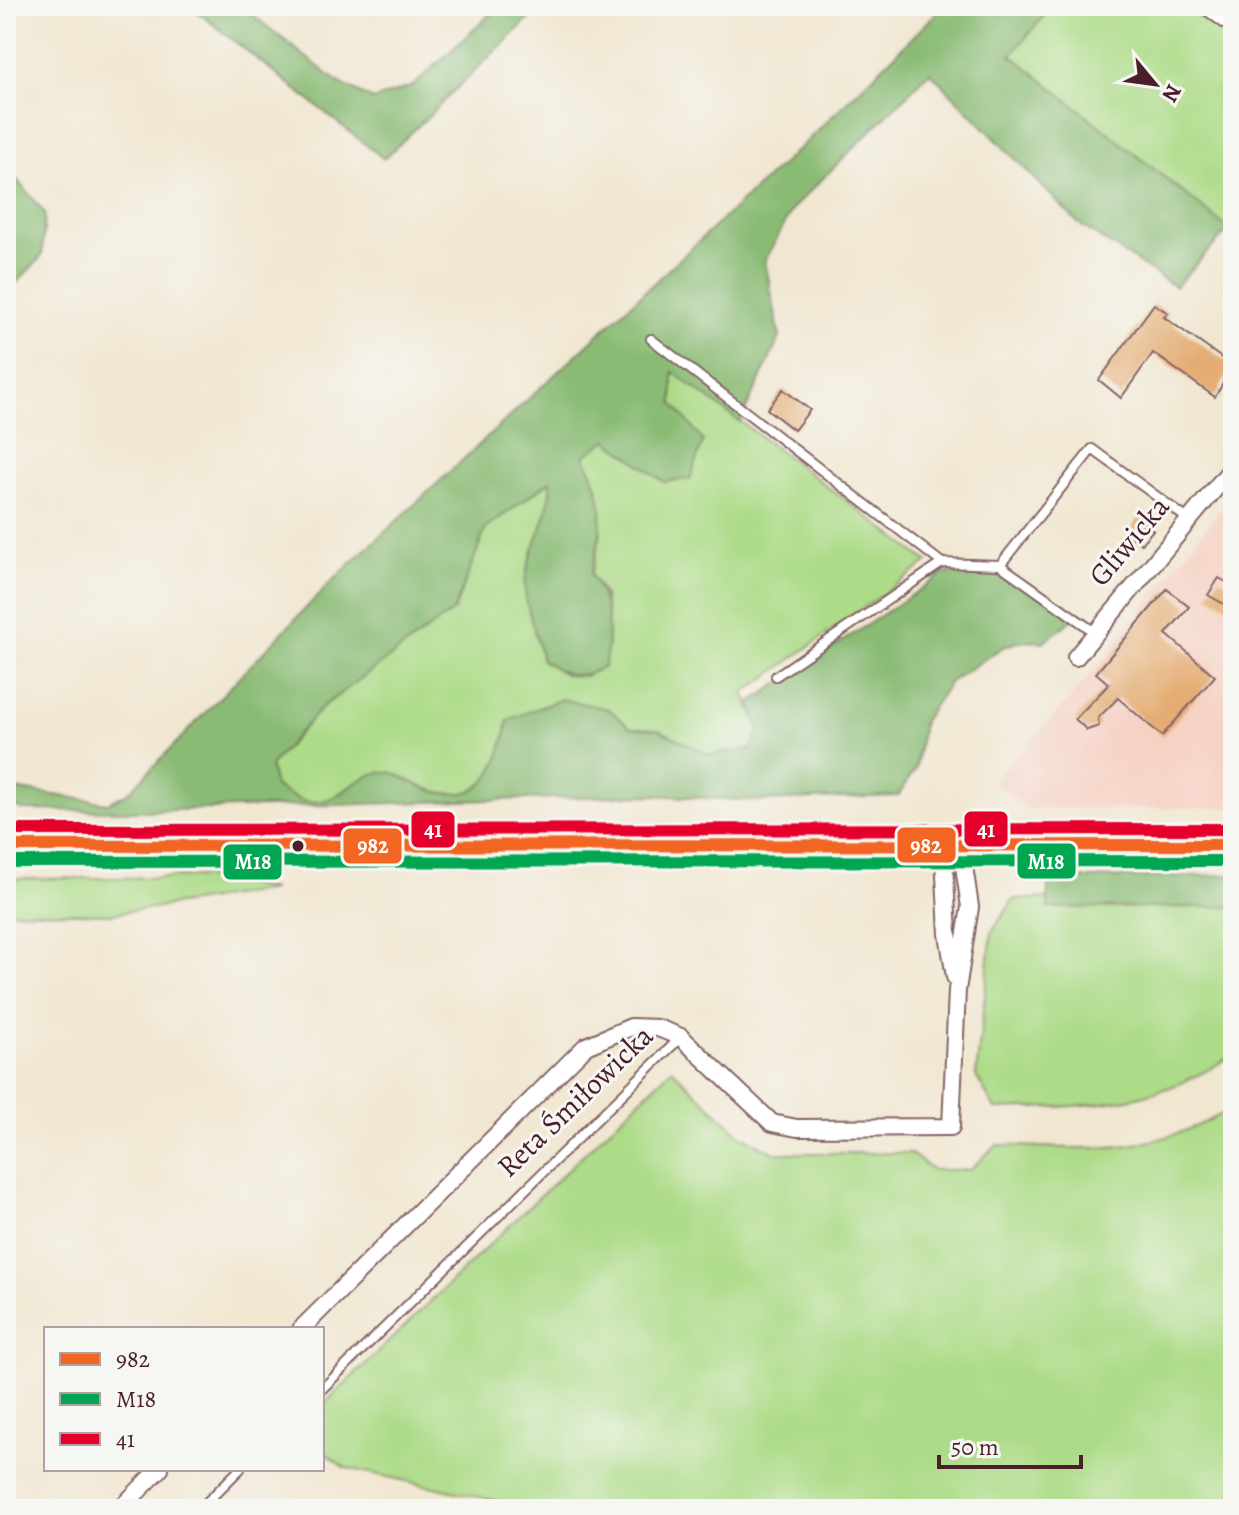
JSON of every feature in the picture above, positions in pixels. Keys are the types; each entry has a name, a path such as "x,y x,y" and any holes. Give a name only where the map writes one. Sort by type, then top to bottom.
{"main road":[{"path":"6,846 952,839 1233,845"}],"street":[{"path":"1207,6 1233,25"},
{"name":"Gliwicka","path":"1076,657 1233,467"},
{"path":"952,839 948,934 957,990"},
{"path":"681,1037 772,1123 797,1128 951,1127 957,990 970,907 952,839"},
{"name":"Reta Śmiłowicka","path":"303,1327 586,1046 631,1027 658,1028 681,1037"},
{"path":"120,1509 158,1471"}],"lane":[{"path":"651,339 942,563 1000,565 1096,633"},
{"path":"1000,565 1092,449 1189,520"},
{"path":"776,676 942,563"},
{"name":"Reta Śmiłowicka","path":"324,1387 681,1037"},
{"path":"200,1509 238,1471"}],"shaded area":[{"path":"1233,494 1233,808 1028,809 992,782 1070,699"}],"green space":[{"path":"190,6 241,6 338,82 373,100 413,86 499,6 542,6 384,159"},
{"path":"944,6 1052,6 1011,55 1229,229 1175,287 1079,224 930,72 793,208 765,261 780,337 740,422 673,372 673,403 703,441 690,479 664,482 607,440 584,456 600,501 601,528 591,575 602,596 607,619 608,643 604,667 586,674 572,675 542,660 525,586 530,559 547,509 550,481 486,528 454,610 322,707 270,766 275,787 303,801 327,800 366,777 388,772 422,787 460,794 474,790 493,771 508,720 561,699 609,709 631,728 657,729 710,755 752,749 760,729 750,703 945,573 996,575 1080,614 1043,642 1020,641 1003,647 950,682 923,721 916,768 898,796 758,801 651,795 138,811 22,810 6,802 6,788 108,803 128,793 331,582 807,141"},
{"path":"1052,6 1184,6 1233,41 1233,224 1229,229 1011,55"},
{"path":"6,167 45,213 42,256 6,294"},
{"path":"673,371 928,562 744,693 760,729 752,749 710,755 657,729 631,728 609,709 531,712 508,720 493,771 474,790 460,794 443,793 388,772 366,777 327,800 316,802 300,800 275,787 270,766 322,707 454,610 486,528 551,481 547,520 533,551 534,625 542,660 566,675 586,676 608,647 604,594 591,575 601,534 584,456 607,440 664,482 703,441 672,403"},
{"path":"1233,875 1233,907 1048,908 1048,879"},
{"path":"212,877 273,890 111,914 6,911 6,879"},
{"path":"1233,897 1233,1054 1205,1072 1176,1085 1119,1101 995,1109 976,1076 992,931 1014,899"},
{"path":"672,1069 740,1135 775,1153 910,1153 933,1170 970,1170 996,1145 1089,1148 1146,1142 1174,1135 1233,1107 1233,1509 534,1509 343,1467 324,1452 324,1404"}],"building":[{"path":"1154,304 1168,313 1164,317 1233,366 1215,397 1153,353 1121,398 1099,380"},
{"path":"783,389 810,410 794,430 767,409"},
{"path":"1139,518 1153,530 1141,544 1127,533"},
{"path":"1219,578 1233,586 1233,609 1208,595"},
{"path":"1167,589 1189,607 1166,634 1215,676 1162,736 1118,698 1098,718 1099,726 1087,730 1075,719 1109,684 1096,673"}],"transit line":[{"name":"41","path":"6,830 1233,829"},
{"name":"982","path":"6,846 1233,845"},
{"name":"M18","path":"6,862 1233,861"}]}
